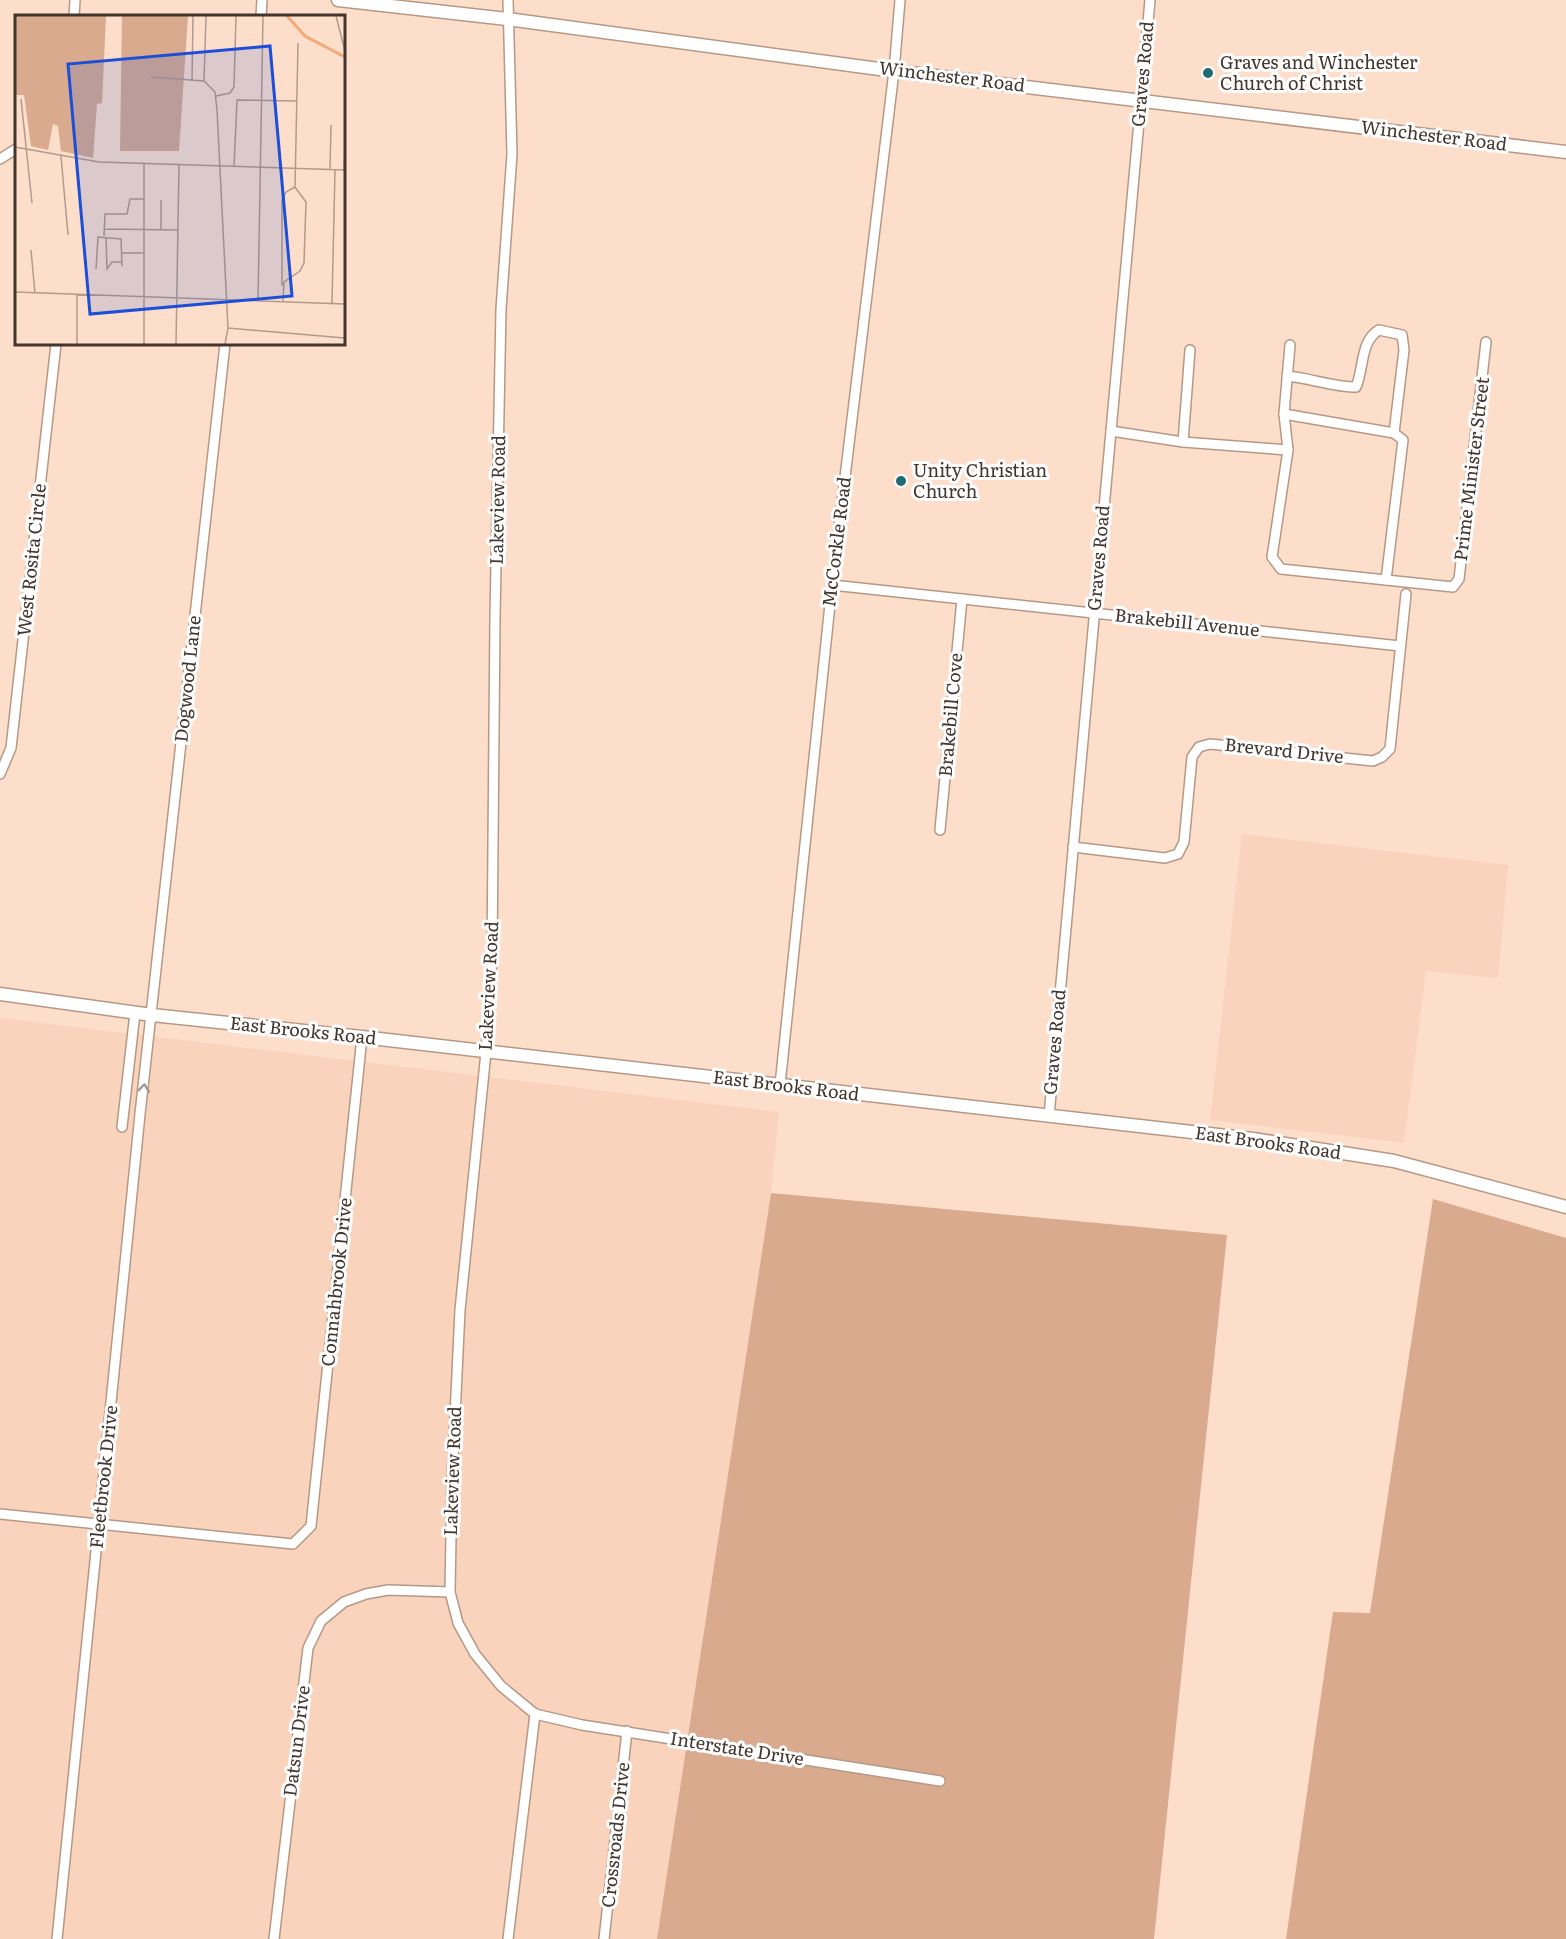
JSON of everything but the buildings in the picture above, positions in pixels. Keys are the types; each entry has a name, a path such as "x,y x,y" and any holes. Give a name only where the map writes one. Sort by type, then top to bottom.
{"main road":[{"name":"Winchester Road","path":"338,0 894,71 1566,152"},
{"name":"East Brooks Road","path":"0,994 152,1015 1253,1139 1394,1161 1566,1207"}],"street":[{"path":"74,15 75,0"},
{"path":"261,15 262,0"},
{"name":"Lakeview Road","path":"508,0 512,154 501,309 495,606 492,957 486,1052 460,1310 452,1480 450,1592 458,1623 476,1654 501,1686 535,1714"},
{"name":"McCorkle Road","path":"780,1085 831,585 894,71 900,0"},
{"name":"Graves Road","path":"1049,1116 1150,0"},
{"path":"0,159 15,150"},
{"path":"1287,376 1356,387 1361,376 1366,344 1374,333 1379,330 1402,335 1404,350 1394,433"},
{"name":"Prime Minister Street","path":"1386,580 1453,587 1459,579 1486,342"},
{"name":"West Rosita Circle","path":"0,774 11,748 56,345"},
{"name":"Dogwood Lane","path":"152,1015 225,345"},
{"path":"1284,414 1394,433 1403,440 1386,580 1281,569 1272,557 1288,450 1284,414 1290,345"},
{"path":"1183,442 1190,350"},
{"path":"1111,430 1183,442 1288,450"},
{"name":"Brakebill Avenue","path":"831,585 1400,646"},
{"name":"Brevard Drive","path":"1073,847 1165,858 1178,854 1184,842 1192,757 1199,747 1210,744 1372,761 1382,757 1390,749 1406,594"},
{"name":"Brakebill Cove","path":"940,830 962,599"},
{"path":"122,1127 135,1013"},
{"name":"Fleetbrook Drive","path":"57,1939 152,1015"},
{"name":"Connahbrook Drive","path":"100,1524 293,1544 311,1526 362,1037"},
{"path":"131,1044 149,1045"},
{"path":"0,1514 100,1524"},
{"name":"Datsun Drive","path":"274,1939 308,1648 321,1621 344,1602 366,1594 388,1590 450,1592"},
{"path":"508,1939 535,1714"},
{"name":"Interstate Drive","path":"535,1714 582,1725 940,1781"},
{"name":"Crossroads Drive","path":"604,1939 627,1731"}],"shaded area":[{"path":"1242,834 1508,865 1498,978 1426,971 1404,1143 1210,1120"},
{"path":"0,1018 779,1112 771,1193 657,1939 0,1939"},
{"path":"771,1193 1227,1235 1154,1939 657,1939"},
{"path":"1433,1199 1566,1238 1566,1939 1286,1939 1333,1612 1370,1613"}],"place":[{"name":"Graves and Winchester Church of Christ","path":"1208,73"},
{"name":"Unity Christian Church","path":"901,481"}]}
